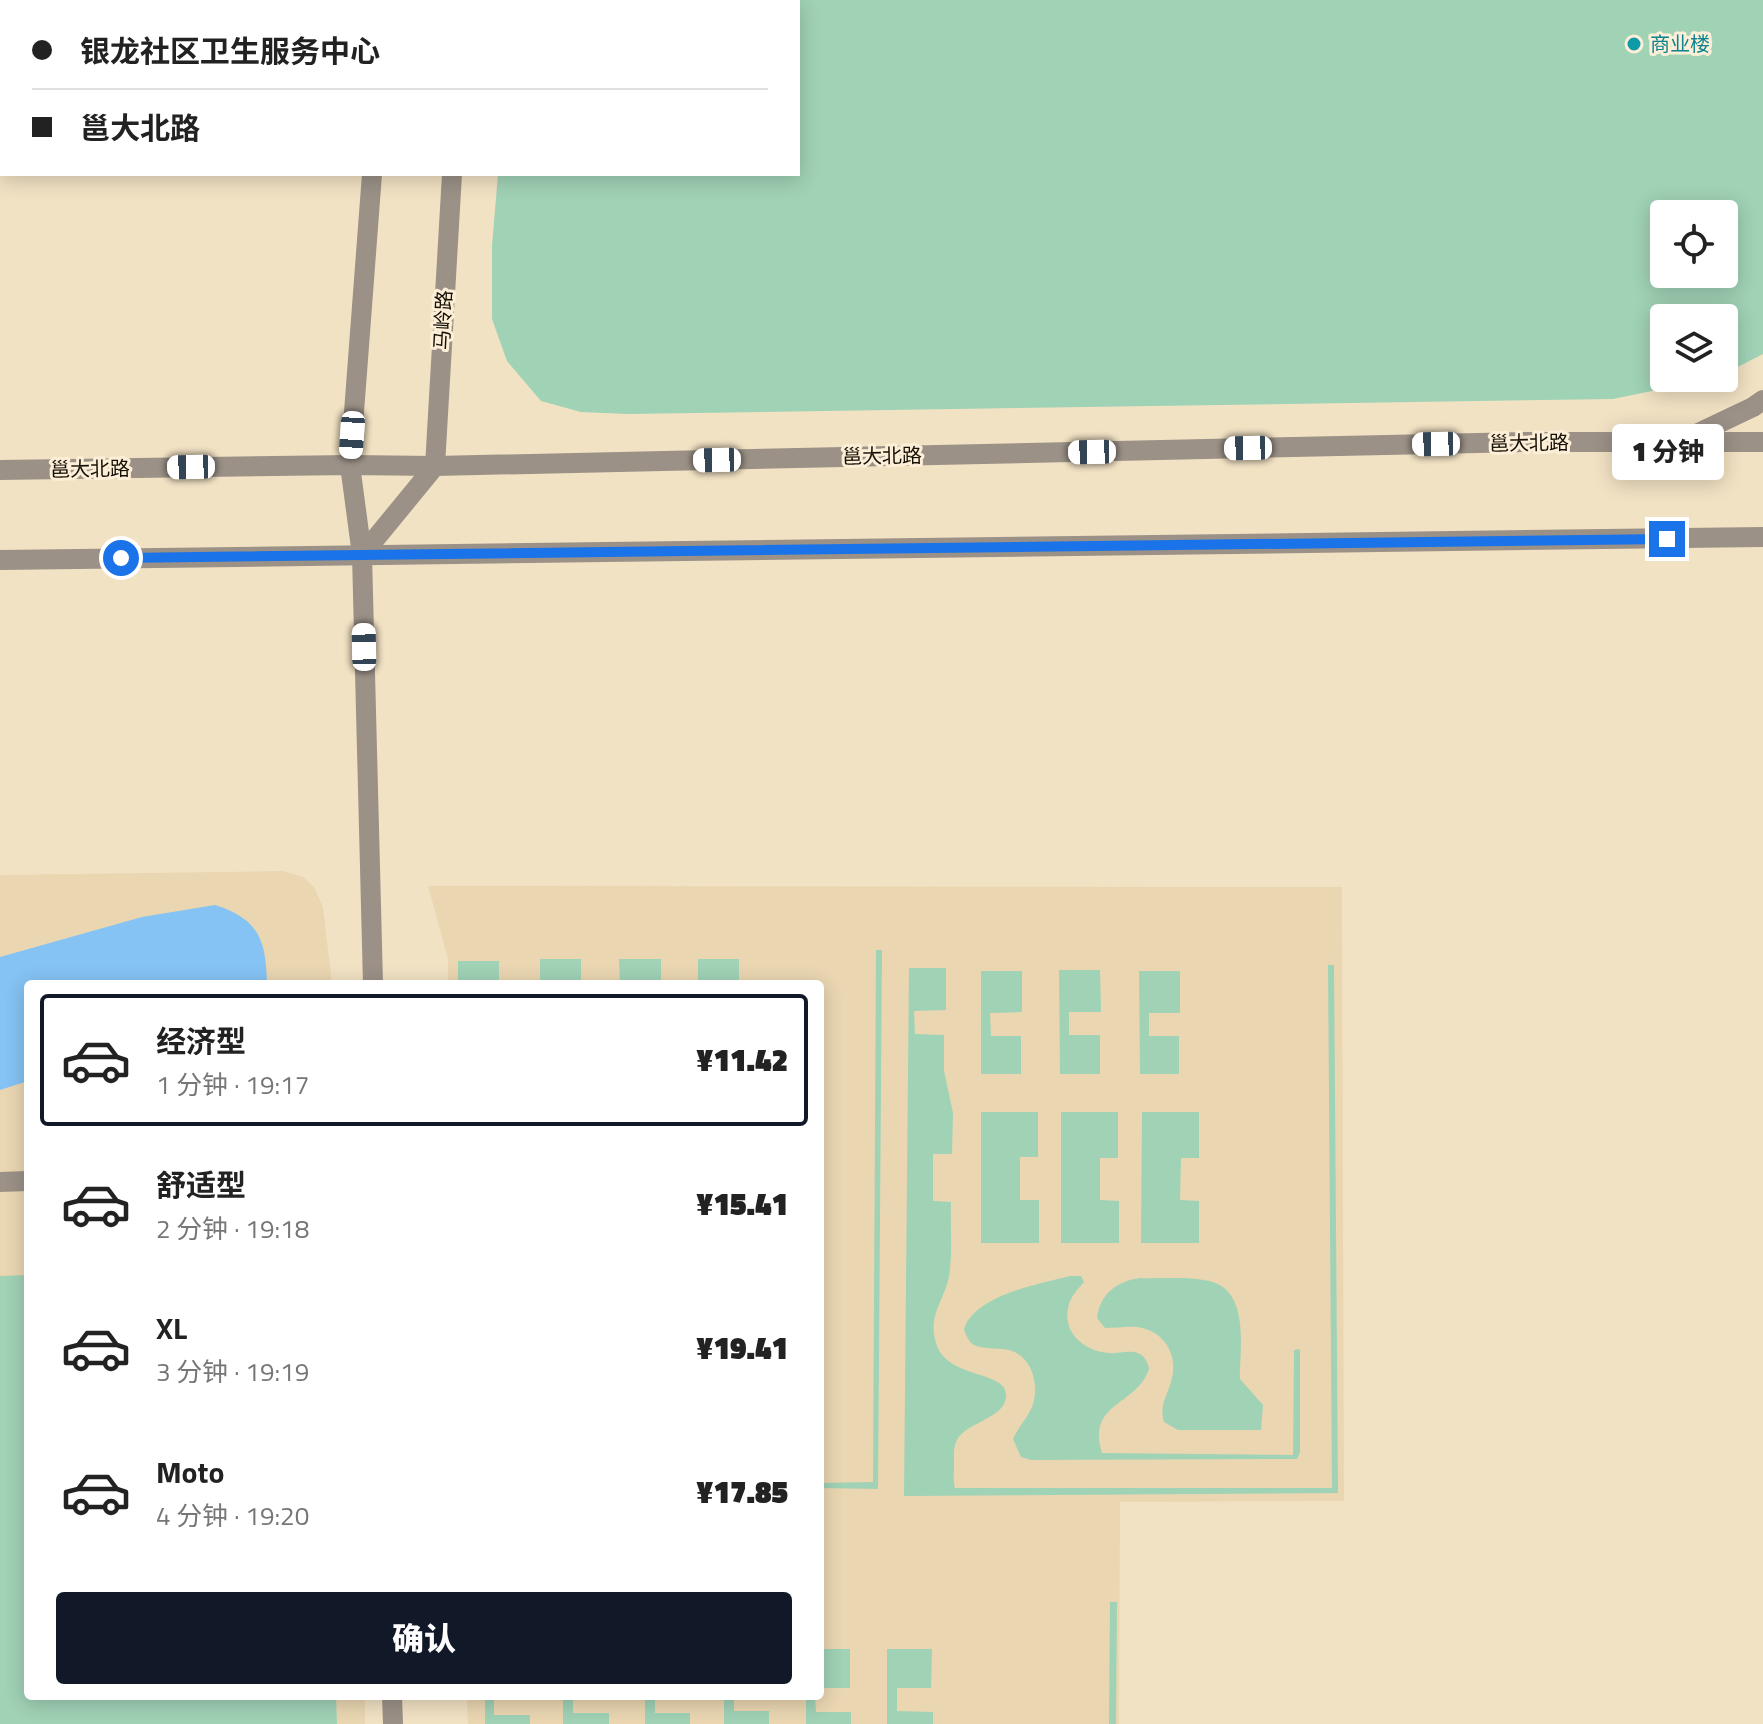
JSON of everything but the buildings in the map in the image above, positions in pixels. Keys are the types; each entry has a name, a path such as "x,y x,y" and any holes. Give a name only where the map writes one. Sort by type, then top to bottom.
{"street":[{"path":"372,176 350,465 362,555 373,980"},
{"name":"马岭路","path":"435,466 452,176"},
{"path":"1683,440 1763,400"},
{"name":"邕大北路","path":"0,470 435,466 1683,440 1763,442"},
{"path":"362,555 435,466"},
{"path":"0,560 1763,537"},
{"path":"0,1182 24,1181"},
{"path":"392,1700 393,1724"}],"shaded area":[{"path":"283,871 303,877 314,887 323,907 332,980 24,980 24,1700 365,1700 365,1724 0,1724 0,875"},
{"path":"428,886 1342,887 1344,1501 1120,1502 1119,1724 468,1724 467,1700 824,1700 824,980 448,980 448,959"}],"green space":[{"path":"800,0 1763,0 1763,354 1738,367 1738,304 1650,304 1650,391 1613,399 627,414 581,412 541,401 507,361 492,319 492,246 498,176 800,176"},
{"path":"876,950 882,950 878,1489 824,1488 824,1483 873,1482"},
{"path":"540,959 581,959 581,980 540,980"},
{"path":"619,959 661,959 661,980 620,980"},
{"path":"698,959 739,959 739,980 698,980"},
{"path":"458,961 499,961 499,980 458,980"},
{"path":"1328,965 1334,965 1338,1493 904,1496 909,968 946,968 946,1010 914,1011 915,1034 944,1035 944,1071 953,1113 952,1154 933,1154 933,1201 951,1202 950,1267 935,1317 934,1335 944,1357 954,1365 998,1382 1004,1388 1006,1397 999,1410 968,1429 957,1440 954,1452 955,1488 1332,1488"},
{"path":"1059,970 1100,970 1101,1012 1069,1012 1069,1035 1100,1035 1100,1074 1060,1074"},
{"path":"981,971 1022,971 1022,1012 990,1013 991,1036 1021,1036 1021,1074 981,1074"},
{"path":"1139,971 1180,971 1180,1013 1149,1013 1149,1036 1179,1036 1179,1074 1140,1074"},
{"path":"981,1112 1038,1112 1038,1157 1020,1157 1020,1200 1039,1200 1039,1243 981,1243"},
{"path":"1061,1112 1118,1112 1118,1158 1100,1158 1100,1200 1119,1201 1119,1243 1061,1243"},
{"path":"1142,1112 1199,1112 1199,1158 1181,1158 1180,1200 1199,1201 1199,1243 1141,1243"},
{"path":"24,1275 24,1700 336,1700 337,1724 0,1724 0,1276"},
{"path":"1070,1276 1081,1276 1084,1282 1072,1298 1067,1318 1078,1340 1100,1352 1140,1354 1149,1369 1143,1381 1107,1414 1101,1424 1099,1436 1102,1453 1293,1455 1294,1350 1300,1349 1300,1452 1297,1459 1031,1460 1021,1457 1013,1439 1034,1400 1032,1371 1019,1354 974,1345 964,1329 970,1317 994,1299"},
{"path":"1140,1278 1209,1281 1231,1296 1240,1322 1240,1379 1263,1405 1261,1430 1178,1430 1164,1422 1163,1407 1173,1366 1172,1356 1163,1340 1147,1330 1133,1327 1105,1328 1097,1318 1102,1302 1111,1290 1124,1282"},
{"path":"1110,1602 1117,1602 1116,1724 1109,1724"},
{"path":"824,1649 850,1649 850,1688 824,1688"},
{"path":"887,1649 932,1649 931,1688 897,1688 897,1711 933,1712 933,1724 887,1724"},
{"path":"485,1700 494,1700 494,1715 530,1715 530,1724 485,1724"},
{"path":"563,1700 573,1700 573,1713 609,1713 609,1724 563,1724"},
{"path":"645,1700 655,1700 655,1713 690,1713 690,1724 645,1724"},
{"path":"724,1700 734,1700 734,1711 769,1711 769,1724 724,1724"},
{"path":"806,1700 815,1700 816,1712 851,1712 851,1724 806,1724"}],"water":[{"path":"215,905 242,917 262,943 267,980 24,980 24,1082 0,1090 0,957 142,917"}],"place":[{"name":"商业楼","path":"1634,44"}],"route":[{"path":"121,558 1667,539"}]}
